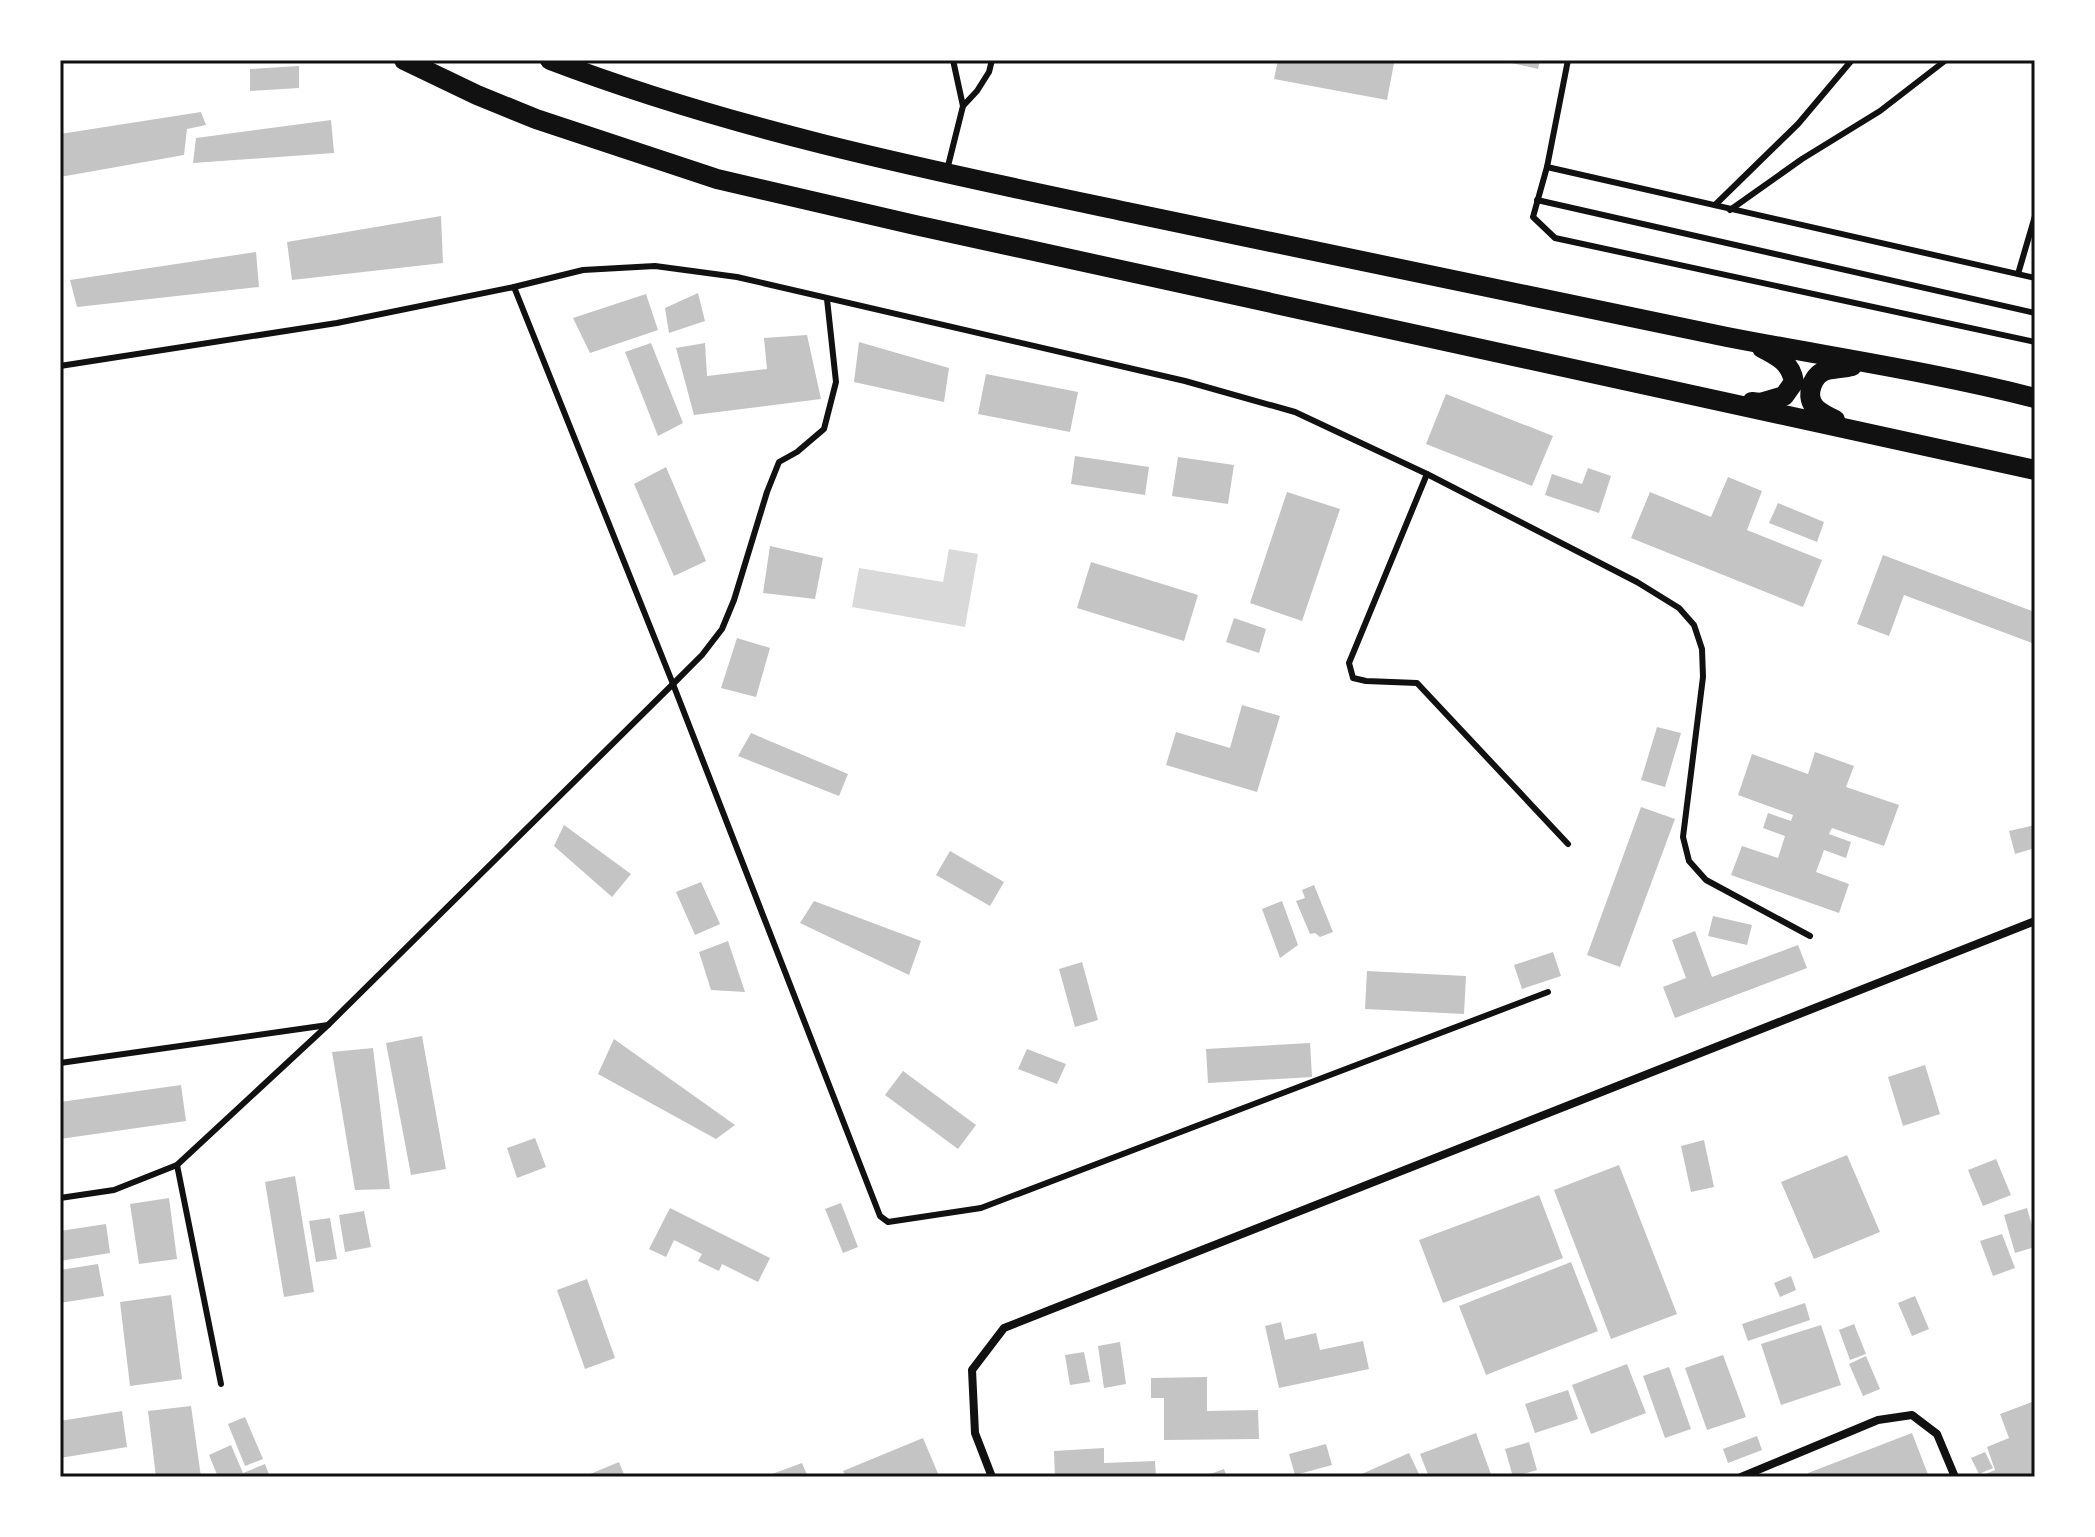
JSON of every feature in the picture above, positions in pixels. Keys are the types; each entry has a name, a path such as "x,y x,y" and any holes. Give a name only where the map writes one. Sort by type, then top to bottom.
{"main road":[{"path":"404,60 536,119 717,179 2035,470"},
{"path":"550,60 624,88 714,114 946,174 2035,398"},
{"path":"1724,400 1760,403 1773,400 1784,396 1794,382 1793,374 1784,360 1732,338"},
{"path":"1859,431 1822,414 1813,405 1810,394 1812,383 1826,370 1868,363"}],"street":[{"path":"992,1477 975,1433 972,1370 1004,1328 2035,921"},
{"path":"1741,1477 1878,1420 1912,1415 1937,1434 1955,1477"}],"lane":[{"path":"946,174 963,106 953,60"},
{"path":"963,106 989,72 992,60"},
{"path":"1568,60 1547,167 1533,217 1555,238 2035,342"},
{"path":"1715,205 1798,124 1852,60"},
{"path":"1730,210 1802,159 1880,111 1946,60"},
{"path":"1547,167 2035,278"},
{"path":"1537,200 2035,313"},
{"path":"2018,274 2035,216"},
{"path":"60,366 337,323 583,270 655,266 737,277 1185,381 1295,412 1427,474 1637,582 1679,608 1694,625 1702,649 1703,677 1683,837 1689,861 1706,880 1810,936"},
{"path":"514,287 673,684 880,1216 888,1222 981,1208 1548,992"},
{"path":"60,1198 114,1190 177,1165 328,1025 702,655 722,629 734,600 779,462 797,452 824,429 836,382 827,299"},
{"path":"1427,474 1349,663 1353,678 1417,683 1568,844"},
{"path":"60,1063 328,1025"},
{"path":"177,1165 221,1384"}],"shaded area":[{"path":"949,549 978,554 965,627 852,607 859,568 943,582"}],"building":[{"path":"1278,60 1379,60 1394,63 1387,100 1274,79"},
{"path":"1498,60 1540,60 1538,69"},
{"path":"299,66 299,88 250,91 250,69"},
{"path":"201,112 206,125 187,129 184,155 60,177 60,134"},
{"path":"331,120 334,153 193,163 196,138"},
{"path":"441,216 443,263 292,280 287,242"},
{"path":"256,252 259,287 77,307 70,280"},
{"path":"698,293 705,321 669,333 665,308"},
{"path":"646,294 658,330 590,353 573,318"},
{"path":"807,335 821,399 694,415 676,348 705,343 707,376 767,369 764,338"},
{"path":"859,342 949,368 944,402 854,382"},
{"path":"651,343 683,423 658,436 625,352"},
{"path":"986,374 1078,392 1070,432 978,414"},
{"path":"1446,394 1553,436 1532,486 1426,444"},
{"path":"1075,456 1149,467 1145,495 1071,484"},
{"path":"1178,457 1234,465 1228,504 1172,496"},
{"path":"666,467 706,561 674,576 634,484"},
{"path":"1588,468 1611,476 1599,513 1545,495 1552,474 1582,484"},
{"path":"1728,477 1762,491 1747,530 1822,560 1803,607 1631,538 1650,492 1711,517"},
{"path":"1287,492 1340,509 1302,621 1250,603"},
{"path":"1778,503 1824,522 1817,542 1769,523"},
{"path":"770,546 823,558 815,599 763,593"},
{"path":"1883,555 2035,612 2035,644 1904,595 1889,636 1857,624"},
{"path":"1091,562 1198,595 1184,641 1077,608"},
{"path":"1234,618 1266,629 1259,653 1226,642"},
{"path":"737,638 770,648 756,697 721,688"},
{"path":"1242,705 1280,716 1257,792 1166,765 1176,732 1230,748"},
{"path":"1657,727 1681,733 1665,787 1641,780"},
{"path":"751,733 848,774 839,796 738,756"},
{"path":"1815,752 1854,766 1846,787 1899,805 1884,846 1832,828 1829,834 1851,842 1846,858 1824,850 1816,872 1849,884 1839,913 1731,875 1742,846 1778,858 1785,836 1763,828 1768,813 1791,821 1793,815 1738,795 1752,754 1808,774"},
{"path":"1641,807 1675,819 1620,967 1587,955"},
{"path":"564,825 631,874 612,897 554,846"},
{"path":"2035,825 2035,848 2015,854 2009,831"},
{"path":"950,851 1004,882 990,906 936,875"},
{"path":"701,882 720,924 695,935 676,892"},
{"path":"1314,885 1333,932 1320,937 1310,934 1296,901 1305,898 1302,890"},
{"path":"814,901 921,941 909,975 800,923"},
{"path":"1282,901 1298,945 1280,958 1262,909"},
{"path":"1713,916 1752,925 1747,945 1708,936"},
{"path":"1695,931 1712,977 1798,945 1807,968 1675,1018 1663,987 1686,978 1672,940"},
{"path":"728,941 745,992 711,990 699,952"},
{"path":"1553,952 1561,976 1522,989 1514,965"},
{"path":"1082,962 1098,1020 1075,1027 1059,969"},
{"path":"1367,971 1466,976 1464,1014 1365,1009"},
{"path":"422,1036 446,1169 411,1175 386,1043"},
{"path":"614,1039 735,1125 716,1139 598,1074"},
{"path":"1310,1043 1312,1077 1208,1083 1206,1049"},
{"path":"373,1048 390,1189 355,1190 332,1052"},
{"path":"1027,1049 1066,1064 1057,1084 1018,1069"},
{"path":"1925,1065 1940,1114 1903,1126 1888,1077"},
{"path":"903,1071 976,1125 958,1149 885,1095"},
{"path":"181,1085 186,1121 60,1139 60,1102"},
{"path":"535,1138 546,1167 517,1178 507,1148"},
{"path":"1704,1140 1714,1187 1691,1192 1681,1146"},
{"path":"1847,1155 1880,1232 1814,1259 1781,1182"},
{"path":"1996,1159 2011,1195 1983,1206 1968,1170"},
{"path":"1619,1165 1677,1314 1611,1339 1554,1190"},
{"path":"295,1176 314,1292 284,1297 265,1182"},
{"path":"1539,1195 1563,1258 1443,1303 1419,1240"},
{"path":"169,1198 177,1259 139,1264 130,1204"},
{"path":"841,1203 858,1247 843,1253 825,1209"},
{"path":"670,1208 770,1258 758,1282 722,1264 719,1271 698,1261 702,1254 674,1240 666,1257 649,1249"},
{"path":"2027,1208 2035,1247 2015,1253 2004,1215"},
{"path":"364,1211 371,1247 345,1252 339,1215"},
{"path":"330,1218 337,1259 316,1262 309,1221"},
{"path":"106,1224 110,1253 60,1261 60,1231"},
{"path":"2002,1234 2015,1268 1993,1276 1980,1241"},
{"path":"1571,1262 1598,1331 1486,1375 1459,1306"},
{"path":"98,1264 104,1296 60,1303 60,1270"},
{"path":"1791,1276 1796,1290 1780,1297 1774,1283"},
{"path":"587,1279 615,1358 585,1369 557,1290"},
{"path":"171,1295 182,1379 130,1386 120,1302"},
{"path":"1915,1296 1929,1329 1912,1336 1898,1303"},
{"path":"1805,1303 1810,1320 1748,1341 1742,1324"},
{"path":"1281,1322 1285,1340 1316,1333 1320,1350 1363,1341 1369,1369 1279,1388 1265,1326"},
{"path":"1854,1324 1866,1354 1850,1360 1839,1330"},
{"path":"1821,1325 1841,1385 1781,1405 1761,1344"},
{"path":"1120,1342 1126,1384 1104,1388 1098,1346"},
{"path":"1084,1352 1090,1382 1070,1385 1065,1355"},
{"path":"1723,1355 1746,1417 1707,1430 1685,1368"},
{"path":"1866,1356 1880,1389 1863,1396 1849,1364"},
{"path":"1627,1364 1646,1413 1591,1434 1572,1385"},
{"path":"1669,1367 1691,1429 1665,1438 1643,1376"},
{"path":"1207,1377 1207,1411 1258,1410 1259,1439 1164,1440 1164,1398 1151,1398 1151,1378"},
{"path":"1568,1390 1578,1419 1535,1433 1525,1404"},
{"path":"2035,1401 2035,1475 1978,1477 1995,1470 1987,1447 2009,1438 2000,1414"},
{"path":"191,1406 201,1477 156,1477 148,1411"},
{"path":"122,1411 127,1447 60,1458 60,1421"},
{"path":"245,1417 263,1459 245,1466 228,1424"},
{"path":"1476,1433 1492,1477 1429,1477 1420,1454"},
{"path":"1912,1433 1929,1477 1810,1477 1808,1473"},
{"path":"1757,1436 1762,1450 1728,1463 1723,1449"},
{"path":"923,1438 939,1476 846,1477 843,1471"},
{"path":"1529,1442 1537,1470 1513,1477 1505,1449"},
{"path":"1326,1444 1332,1465 1295,1475 1289,1454"},
{"path":"231,1445 243,1473 265,1464 270,1477 218,1477 209,1455"},
{"path":"1104,1448 1104,1463 1155,1461 1156,1477 1055,1477 1054,1451"},
{"path":"1985,1452 1993,1468 1979,1474 1971,1458"},
{"path":"1409,1453 1419,1474 1412,1477 1355,1477"},
{"path":"619,1462 625,1477 583,1477"},
{"path":"802,1463 808,1477 773,1477 772,1474"},
{"path":"1224,1469 1227,1477 1202,1477"}]}
